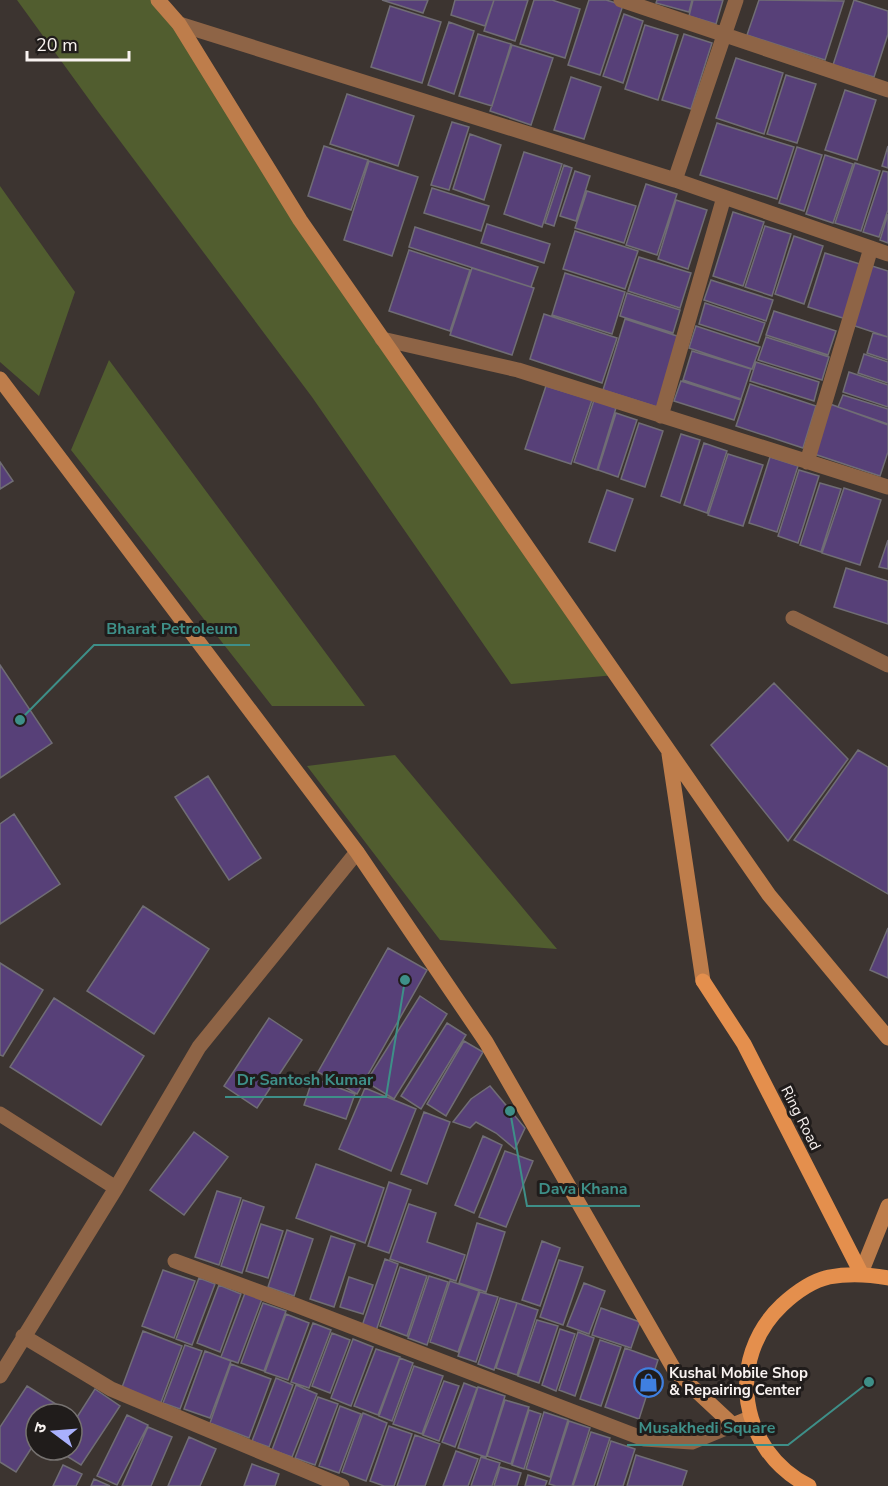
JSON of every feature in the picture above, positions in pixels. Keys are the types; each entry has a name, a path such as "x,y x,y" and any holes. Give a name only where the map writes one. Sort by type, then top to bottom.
{"main road":[{"name":"Ring Road","path":"703,981 744,1044 861,1273"},
{"path":"809,1486 789,1482 766,1451 750,1418 745,1380 753,1347 770,1316 795,1293 826,1278 861,1273 888,1278"}],"street":[{"path":"158,0 179,24 300,220 769,895 888,1038"},
{"path":"621,0 888,90"},
{"path":"675,180 736,0"},
{"path":"179,24 675,180 888,254"},
{"path":"661,416 724,197"},
{"path":"807,462 871,248"},
{"path":"382,339 518,370 888,487"},
{"path":"0,379 357,852 486,1042 675,1371 733,1425"},
{"path":"793,618 888,665"},
{"path":"669,751 703,981"},
{"path":"0,1376 116,1188 199,1047 357,852"},
{"path":"0,1114 116,1188"},
{"path":"861,1273 888,1206"},
{"path":"175,1261 644,1439 692,1442 750,1418"},
{"path":"23,1336 111,1389 342,1486"}],"green space":[{"path":"17,0 158,0 382,339 616,675 511,684 312,397"},
{"path":"0,186 75,292 39,396 0,362"},
{"path":"109,360 365,706 272,706 71,450"},
{"path":"395,755 557,949 440,940 307,766"}],"building":[{"path":"382,0 428,0 423,13"},
{"path":"455,0 494,0 485,26 451,15"},
{"path":"494,0 528,0 515,41 484,31"},
{"path":"534,0 552,0 580,9 565,58 520,44"},
{"path":"589,0 606,0 623,5 600,75 568,65"},
{"path":"657,0 692,0 689,12 656,3"},
{"path":"693,0 723,0 716,24 689,16"},
{"path":"759,0 844,1 825,60 747,35"},
{"path":"854,0 888,11 888,34 874,77 833,65"},
{"path":"390,6 441,22 422,83 371,67"},
{"path":"624,14 643,21 623,83 603,76"},
{"path":"449,22 474,31 454,94 428,85"},
{"path":"645,25 678,35 658,100 625,89"},
{"path":"478,34 511,44 492,106 459,96"},
{"path":"684,34 712,43 691,109 662,100"},
{"path":"512,45 553,58 531,125 490,111"},
{"path":"736,58 783,73 764,134 716,118"},
{"path":"786,75 816,84 797,143 767,134"},
{"path":"571,77 601,87 584,139 554,130"},
{"path":"845,90 876,100 857,160 825,150"},
{"path":"347,94 414,116 398,166 330,144"},
{"path":"452,122 469,127 449,190 431,185"},
{"path":"717,123 794,147 777,199 700,175"},
{"path":"470,134 501,145 484,200 453,189"},
{"path":"324,146 368,160 351,210 308,196"},
{"path":"888,146 888,168 882,166"},
{"path":"797,147 822,155 804,211 779,203"},
{"path":"524,152 562,164 542,227 504,214"},
{"path":"825,155 853,164 833,223 806,214"},
{"path":"369,161 418,177 392,256 344,240"},
{"path":"855,163 880,171 861,231 835,223"},
{"path":"564,165 572,168 554,226 545,223"},
{"path":"575,171 590,176 576,221 560,216"},
{"path":"883,171 888,172 888,210 879,237 863,232"},
{"path":"646,184 677,194 657,255 626,245"},
{"path":"432,188 489,206 481,231 424,213"},
{"path":"587,191 636,206 624,243 575,228"},
{"path":"676,200 707,210 688,269 658,259"},
{"path":"733,212 764,222 743,286 713,276"},
{"path":"888,214 888,243 880,240"},
{"path":"487,224 550,244 544,263 481,243"},
{"path":"765,226 791,234 772,296 745,287"},
{"path":"415,227 538,267 531,287 409,247"},
{"path":"575,231 638,251 625,289 563,269"},
{"path":"794,236 823,246 804,304 775,294"},
{"path":"409,250 470,270 450,331 389,311"},
{"path":"825,253 863,265 846,319 808,307"},
{"path":"639,257 691,273 680,308 628,291"},
{"path":"872,266 888,271 888,337 852,325"},
{"path":"472,268 534,288 512,355 450,335"},
{"path":"565,273 625,292 612,334 552,315"},
{"path":"711,280 773,300 766,321 704,300"},
{"path":"627,293 680,310 673,333 620,316"},
{"path":"705,303 765,323 758,343 699,324"},
{"path":"774,311 836,331 828,355 766,335"},
{"path":"544,314 617,338 602,383 530,359"},
{"path":"625,319 680,337 657,407 603,390"},
{"path":"696,326 760,347 752,369 689,348"},
{"path":"873,333 888,337 888,360 867,353"},
{"path":"766,337 829,357 822,380 758,360"},
{"path":"692,351 751,369 741,399 683,380"},
{"path":"864,354 888,362 888,383 858,373"},
{"path":"756,362 819,382 814,401 750,381"},
{"path":"849,372 888,385 888,407 843,392"},
{"path":"681,381 741,400 734,420 674,401"},
{"path":"750,384 816,406 803,448 736,426"},
{"path":"546,386 592,400 571,464 525,449"},
{"path":"843,395 888,409 888,424 838,407"},
{"path":"594,400 616,408 597,470 574,462"},
{"path":"830,404 888,425 888,452 880,476 814,454"},
{"path":"616,413 637,420 618,477 598,470"},
{"path":"639,423 663,431 645,487 621,479"},
{"path":"681,434 700,440 680,503 661,496"},
{"path":"704,443 727,451 707,513 684,505"},
{"path":"728,454 763,465 743,526 708,515"},
{"path":"770,457 798,466 777,532 749,523"},
{"path":"0,462 13,481 0,489"},
{"path":"799,470 819,476 798,543 778,536"},
{"path":"820,483 841,489 821,552 800,545"},
{"path":"844,488 881,500 860,565 822,553"},
{"path":"607,490 633,499 615,551 589,542"},
{"path":"888,540 888,569 879,567"},
{"path":"846,568 888,581 888,624 834,607"},
{"path":"0,665 52,743 0,778"},
{"path":"774,683 848,759 788,841 711,745"},
{"path":"858,750 888,767 888,894 794,840"},
{"path":"208,776 261,858 229,880 175,797"},
{"path":"14,814 60,884 0,924 0,824"},
{"path":"143,906 209,949 154,1034 87,991"},
{"path":"888,928 888,978 870,970"},
{"path":"388,948 427,970 357,1094 318,1072"},
{"path":"0,963 43,990 3,1056 0,1055"},
{"path":"420,996 447,1014 394,1099 366,1082"},
{"path":"54,998 144,1056 101,1125 10,1067"},
{"path":"269,1018 302,1040 257,1108 224,1086"},
{"path":"447,1023 466,1035 421,1109 401,1096"},
{"path":"464,1041 483,1052 446,1116 427,1104"},
{"path":"313,1078 355,1094 346,1119 304,1105"},
{"path":"490,1086 525,1128 515,1149 496,1133 476,1122 470,1128 453,1122 471,1099"},
{"path":"365,1088 416,1109 391,1171 339,1149"},
{"path":"424,1112 450,1122 427,1184 401,1174"},
{"path":"194,1132 228,1157 184,1215 150,1190"},
{"path":"483,1136 502,1145 474,1213 455,1205"},
{"path":"505,1151 533,1161 506,1227 479,1217"},
{"path":"316,1164 384,1188 365,1243 296,1218"},
{"path":"389,1182 411,1190 389,1253 368,1246"},
{"path":"217,1191 241,1198 219,1265 195,1257"},
{"path":"243,1200 264,1207 242,1273 221,1266"},
{"path":"409,1204 436,1213 427,1242 465,1255 456,1281 390,1259"},
{"path":"477,1223 505,1232 486,1292 459,1283"},
{"path":"261,1224 283,1231 268,1278 246,1271"},
{"path":"287,1230 313,1239 294,1296 268,1287"},
{"path":"331,1236 355,1244 334,1307 310,1299"},
{"path":"542,1241 560,1248 540,1306 522,1300"},
{"path":"385,1259 398,1264 376,1331 362,1326"},
{"path":"559,1260 583,1267 563,1325 540,1317"},
{"path":"400,1267 427,1276 407,1336 380,1326"},
{"path":"163,1270 195,1281 174,1338 142,1326"},
{"path":"429,1276 448,1282 427,1345 408,1338"},
{"path":"349,1277 373,1285 363,1314 340,1307"},
{"path":"199,1278 215,1284 192,1345 176,1339"},
{"path":"450,1281 479,1291 458,1352 430,1342"},
{"path":"584,1283 605,1291 589,1334 567,1326"},
{"path":"219,1285 241,1294 220,1352 197,1343"},
{"path":"480,1292 498,1297 476,1362 458,1356"},
{"path":"245,1293 262,1299 238,1363 221,1357"},
{"path":"500,1298 517,1303 494,1370 478,1364"},
{"path":"263,1303 286,1311 264,1371 241,1363"},
{"path":"517,1303 538,1310 517,1375 496,1368"},
{"path":"601,1308 640,1322 631,1348 592,1335"},
{"path":"286,1314 309,1323 288,1380 265,1372"},
{"path":"537,1320 558,1326 539,1383 518,1376"},
{"path":"313,1323 331,1330 309,1388 291,1382"},
{"path":"560,1329 575,1334 556,1391 542,1385"},
{"path":"143,1331 182,1346 160,1405 121,1390"},
{"path":"578,1332 594,1338 575,1396 559,1390"},
{"path":"332,1333 350,1340 330,1393 312,1386"},
{"path":"353,1339 373,1347 351,1406 331,1398"},
{"path":"600,1340 621,1347 601,1406 580,1399"},
{"path":"185,1345 202,1351 180,1409 163,1403"},
{"path":"625,1348 658,1360 639,1419 605,1407"},
{"path":"376,1349 400,1357 378,1415 354,1406"},
{"path":"205,1351 231,1361 210,1418 184,1409"},
{"path":"400,1358 413,1363 392,1421 379,1416"},
{"path":"231,1364 271,1379 249,1438 210,1423"},
{"path":"414,1366 443,1376 422,1434 393,1424"},
{"path":"276,1378 293,1385 269,1447 252,1441"},
{"path":"444,1381 459,1386 439,1441 423,1435"},
{"path":"464,1383 477,1388 455,1447 442,1442"},
{"path":"296,1385 317,1394 292,1457 272,1450"},
{"path":"27,1386 53,1402 24,1402 24,1460 16,1472 0,1462 0,1427"},
{"path":"478,1387 505,1396 486,1457 458,1448"},
{"path":"95,1389 120,1406 84,1460 84,1406"},
{"path":"318,1397 338,1404 315,1465 295,1458"},
{"path":"505,1400 529,1407 511,1464 487,1456"},
{"path":"340,1406 361,1414 339,1473 319,1466"},
{"path":"529,1410 541,1414 524,1469 512,1465"},
{"path":"544,1412 568,1420 550,1477 526,1469"},
{"path":"363,1413 387,1423 366,1481 342,1472"},
{"path":"127,1415 148,1425 117,1485 97,1476"},
{"path":"569,1421 590,1428 572,1486 556,1486 549,1484"},
{"path":"389,1426 412,1434 394,1486 384,1486 370,1481"},
{"path":"148,1427 172,1437 151,1486 122,1486"},
{"path":"591,1432 610,1438 594,1486 573,1486"},
{"path":"415,1435 440,1444 425,1486 397,1486"},
{"path":"189,1437 216,1449 200,1486 168,1486"},
{"path":"611,1441 635,1449 623,1486 597,1486"},
{"path":"456,1451 478,1459 468,1486 443,1486"},
{"path":"636,1455 687,1471 682,1486 627,1486"},
{"path":"481,1457 500,1463 492,1486 471,1486"},
{"path":"252,1464 279,1474 275,1486 244,1486"},
{"path":"63,1465 82,1474 76,1486 53,1486"},
{"path":"500,1467 521,1473 517,1486 494,1486"},
{"path":"528,1475 547,1481 545,1486 525,1486"},
{"path":"94,1479 110,1486 91,1486"}],"place":[{"name":"Bharat Petroleum","path":"20,720"},
{"name":"Dr Santosh Kumar","path":"405,980"},
{"name":"Dava Khana","path":"510,1111"},
{"name":"Kushal Mobile Shop & Repairing Center","path":"648,1382"},
{"name":"Musakhedi Square","path":"869,1382"}]}
